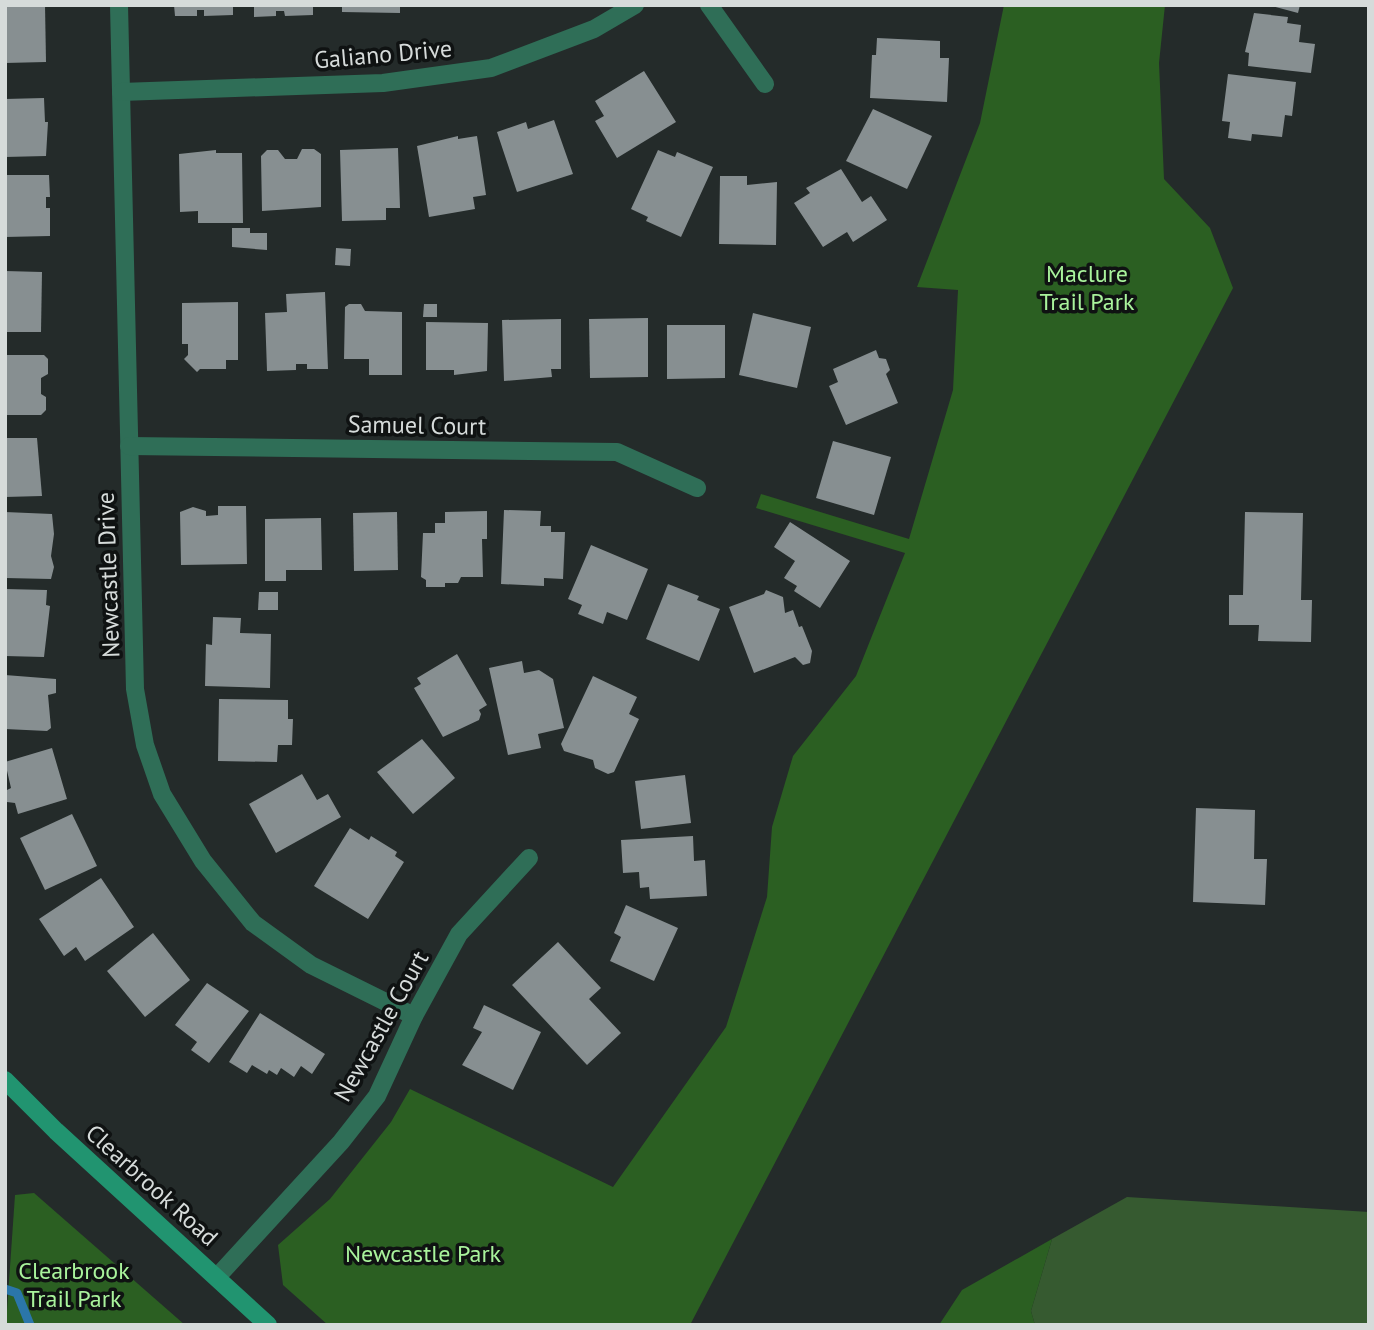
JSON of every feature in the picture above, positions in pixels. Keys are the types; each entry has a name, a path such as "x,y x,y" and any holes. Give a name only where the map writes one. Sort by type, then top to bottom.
{"main road":[{"name":"Clearbrook Road","path":"5,1080 56,1131 268,1325"}],"street":[{"name":"Newcastle Drive","path":"119,5 135,689 145,745 162,794 203,861 253,923 311,965 414,1016"},
{"name":"Galiano Drive","path":"121,92 383,83 491,68 594,29 635,5"},
{"path":"709,5 765,83"},
{"name":"Samuel Court","path":"129,446 617,452 697,488"},
{"name":"Newcastle Court","path":"217,1277 341,1142 377,1096 414,1016 459,934 529,858"}],"green space":[{"name":"Maclure Trail Park","path":"1004,5 1165,5 1159,63 1164,179 1210,228 1233,288 690,1325 328,1325 283,1285 278,1245 330,1199 391,1122 410,1089 613,1187 726,1027 767,897 772,827 793,756 856,676 905,553 756,508 761,494 909,539 953,390 958,290 917,287 980,123"},
{"name":"Clearbrook Trail Park","path":"34,1193 185,1325 6,1325 15,1195"},
{"path":"1127,1197 1369,1212 1369,1325 1035,1325 1031,1311 1052,1239"},
{"path":"1052,1239 1031,1311 1035,1325 939,1325 962,1290"}],"building":[{"path":"5,5 45,5 46,62 5,63"},
{"path":"174,5 233,5 233,15 204,16 204,10 197,10 197,16 175,16"},
{"path":"254,5 313,5 313,15 285,16 284,11 276,11 276,16 254,17"},
{"path":"342,5 400,5 400,13 342,12"},
{"path":"1268,5 1300,5 1298,13"},
{"path":"1254,13 1288,17 1287,23 1301,25 1299,42 1315,44 1311,73 1248,66 1249,53 1245,52"},
{"path":"877,38 940,41 940,58 949,58 947,102 870,98 872,55 876,55"},
{"path":"644,71 676,122 617,158 595,121 604,116 595,101"},
{"path":"1228,74 1296,82 1292,116 1285,115 1282,137 1252,134 1251,141 1228,138 1230,122 1222,121"},
{"path":"44,98 45,122 48,122 46,156 5,157 5,99"},
{"path":"873,109 932,136 907,189 846,161"},
{"path":"554,120 573,174 517,192 497,132 526,122 528,129"},
{"path":"458,136 458,139 477,136 486,195 473,197 475,209 429,217 417,146"},
{"path":"398,148 400,208 386,208 386,220 342,221 340,150"},
{"path":"302,149 314,149 321,154 321,207 262,211 261,156 267,150 278,150 285,159 297,159"},
{"path":"216,150 216,153 242,153 243,223 198,223 198,211 180,212 179,154"},
{"path":"658,150 675,157 677,152 713,167 681,237 646,221 648,217 631,209"},
{"path":"841,169 862,202 871,196 887,220 853,242 847,232 823,247 794,203 810,193 806,188"},
{"path":"5,175 49,175 50,197 46,197 46,208 50,208 50,236 5,237"},
{"path":"720,176 747,176 747,185 777,182 776,245 719,244"},
{"path":"232,228 250,228 250,233 267,233 267,250 232,247"},
{"path":"336,248 351,249 350,266 335,265"},
{"path":"5,271 42,272 41,332 5,332"},
{"path":"325,292 328,369 307,369 307,364 296,364 296,370 267,371 265,313 287,312 286,294"},
{"path":"238,302 238,360 226,360 226,369 200,369 197,372 184,359 188,355 188,344 182,344 182,303"},
{"path":"349,304 361,304 365,311 402,312 402,375 369,375 369,359 344,359 345,307"},
{"path":"424,304 437,304 437,317 423,317"},
{"path":"753,313 811,327 797,388 739,375"},
{"path":"648,318 648,377 590,378 589,319"},
{"path":"561,319 561,369 551,369 552,377 504,381 502,320"},
{"path":"426,322 488,323 487,371 454,375 454,370 426,370"},
{"path":"667,325 725,325 725,378 667,379"},
{"path":"876,350 879,358 886,359 890,370 886,374 898,403 846,425 829,386 838,382 833,369"},
{"path":"5,355 44,355 48,359 48,374 41,378 41,394 46,397 46,410 41,415 5,415"},
{"path":"5,438 37,438 42,496 5,497"},
{"path":"833,441 891,457 874,515 816,498"},
{"path":"218,506 246,506 247,564 181,565 180,512 193,507 206,511 206,516 218,515"},
{"path":"504,510 541,511 540,526 551,526 551,532 565,532 563,579 544,578 544,586 501,584"},
{"path":"487,511 487,539 482,539 483,577 461,577 458,583 445,583 445,587 426,587 426,580 421,577 423,533 435,533 435,523 445,523 445,512"},
{"path":"5,512 52,514 54,534 51,556 54,567 51,579 5,578"},
{"path":"397,512 398,570 354,571 353,513"},
{"path":"1245,512 1303,513 1301,600 1312,600 1311,642 1258,641 1259,625 1229,625 1229,595 1243,595"},
{"path":"321,518 322,570 286,570 286,581 265,581 265,519"},
{"path":"790,522 850,561 820,608 794,591 797,586 784,578 795,561 774,547"},
{"path":"591,545 648,569 627,620 607,612 603,624 578,614 582,605 568,599"},
{"path":"668,584 699,596 697,600 720,609 699,661 646,639"},
{"path":"5,589 47,590 46,605 50,606 44,657 5,656"},
{"path":"766,590 783,597 785,613 793,610 812,651 810,663 803,665 795,657 754,673 729,607 764,594"},
{"path":"259,592 278,592 278,610 258,610"},
{"path":"213,617 241,618 240,633 271,634 270,688 205,686 206,644 212,645"},
{"path":"457,654 487,705 479,710 479,720 443,737 414,688 421,684 417,678"},
{"path":"522,661 524,673 539,670 553,679 564,728 538,734 541,748 508,755 489,668"},
{"path":"5,675 56,679 56,693 48,695 51,728 47,731 5,729"},
{"path":"593,676 637,697 629,714 639,719 614,772 608,774 595,768 593,760 564,751 561,744"},
{"path":"219,699 288,700 288,719 293,719 292,745 278,745 277,762 218,761"},
{"path":"422,739 455,778 413,814 377,772"},
{"path":"52,748 67,799 18,814 15,803 7,802 5,797 5,791 11,788 5,762"},
{"path":"302,774 317,800 328,794 341,817 276,853 249,804"},
{"path":"685,775 691,823 641,829 635,781"},
{"path":"1196,808 1255,810 1254,859 1267,859 1265,905 1193,902"},
{"path":"72,814 97,866 45,890 20,838"},
{"path":"350,828 369,840 371,836 397,852 395,856 404,862 368,919 314,886"},
{"path":"693,836 694,861 705,860 707,896 650,899 649,887 640,888 639,872 623,873 621,840"},
{"path":"101,878 134,927 85,961 76,947 64,956 39,919"},
{"path":"626,905 678,928 654,981 610,961 621,937 614,933"},
{"path":"153,933 190,980 145,1017 107,971"},
{"path":"558,942 601,988 589,999 621,1033 587,1065 512,985"},
{"path":"207,983 249,1011 209,1063 191,1050 197,1042 175,1025"},
{"path":"484,1005 541,1032 513,1090 462,1065 482,1032 473,1028"},
{"path":"260,1013 325,1054 312,1074 301,1066 294,1077 281,1068 277,1075 269,1070 267,1074 252,1065 247,1073 229,1062"}],"waterway":[{"path":"5,1289 17,1293 30,1325"}],"park label":[{"name":"Newcastle Park","path":"423,1253"}]}
